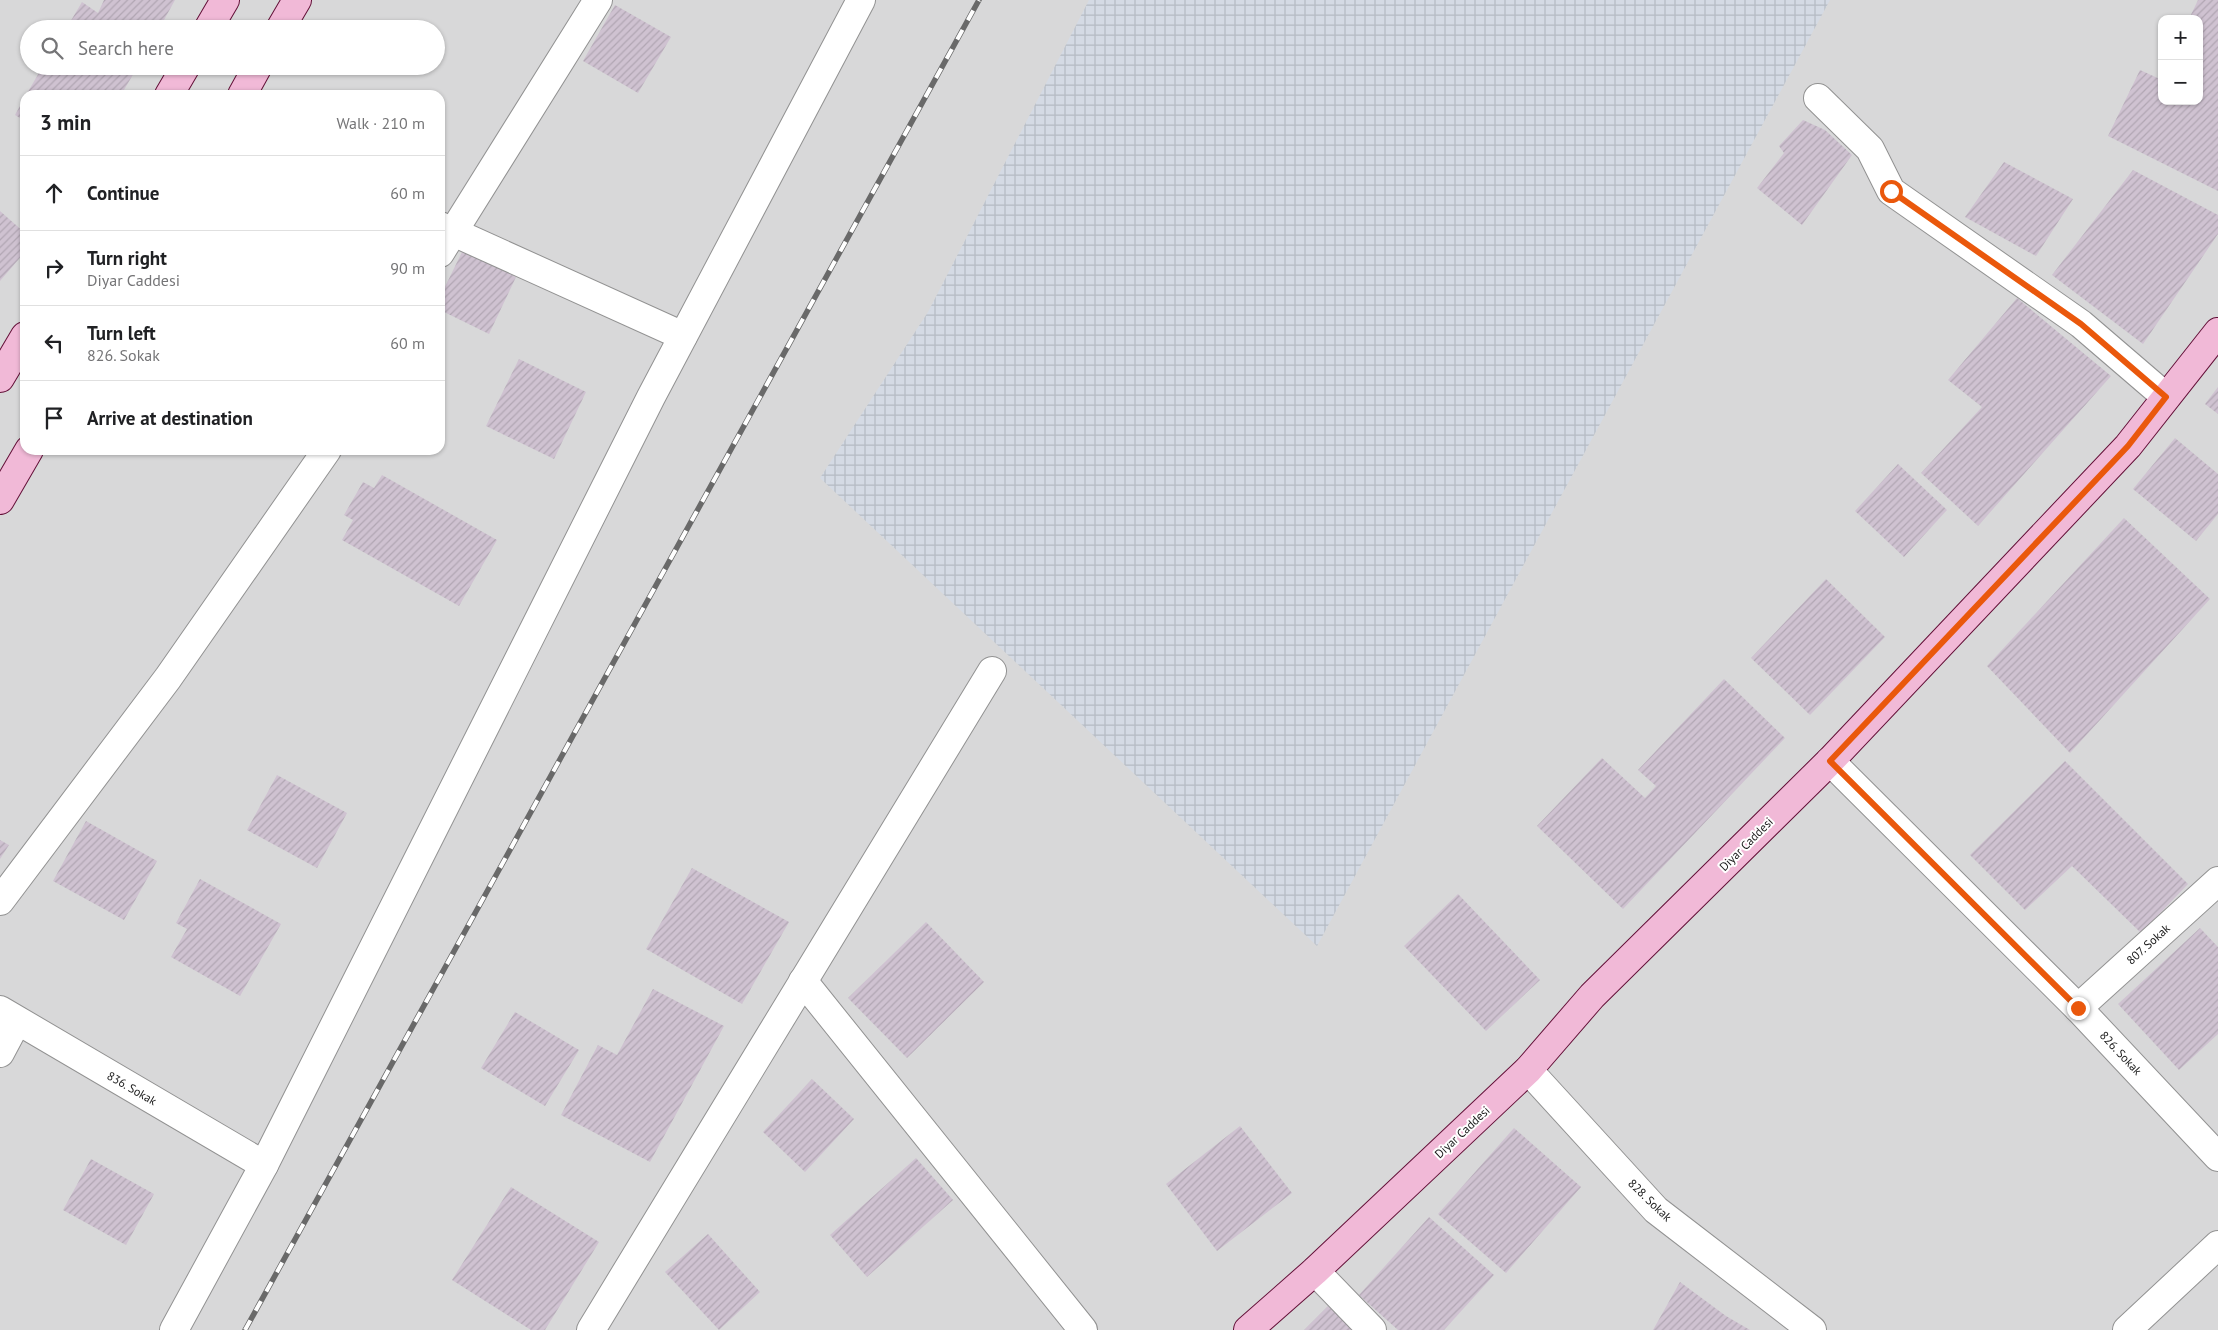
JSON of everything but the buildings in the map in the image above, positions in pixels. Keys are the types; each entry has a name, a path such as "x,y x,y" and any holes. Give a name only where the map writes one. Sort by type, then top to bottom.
{"street":[{"path":"213,20 225,0"},
{"path":"285,20 297,0"},
{"path":"445,235 598,0"},
{"path":"174,1330 264,1165 683,336 861,0"},
{"path":"172,90 181,75"},
{"path":"245,90 253,75"},
{"path":"1818,98 1870,149 1891,191 2081,324 2166,397"},
{"path":"445,237 683,336"},
{"name":"Diyar Caddesi","path":"1248,1330 1315,1272 1528,1070 1592,996 1830,761 2128,446 2218,332"},
{"path":"0,378 20,344"},
{"path":"0,500 26,455"},
{"path":"0,901 168,678 323,455"},
{"path":"591,1330 992,671"},
{"name":"826. Sokak","path":"1830,761 2078,1008 2218,1157"},
{"name":"807. Sokak","path":"2078,1008 2218,881"},
{"path":"803,982 1082,1330"},
{"path":"0,1053 9,1015"},
{"name":"836. Sokak","path":"9,1015 264,1165"},
{"name":"828. Sokak","path":"1528,1070 1656,1210 1812,1330"},
{"path":"2126,1330 2218,1245"},
{"path":"1315,1272 1372,1330"}],"shaded area":[{"path":"0,0 2218,0 2218,1330 0,1330"},
{"path":"1089,0 1830,0 1317,946 820,478 928,312"}],"railway":[{"path":"245,1330 979,0"}],"route":[{"path":"1891,191 2081,324 2166,397 2128,446 1830,761 2078,1008"}]}
